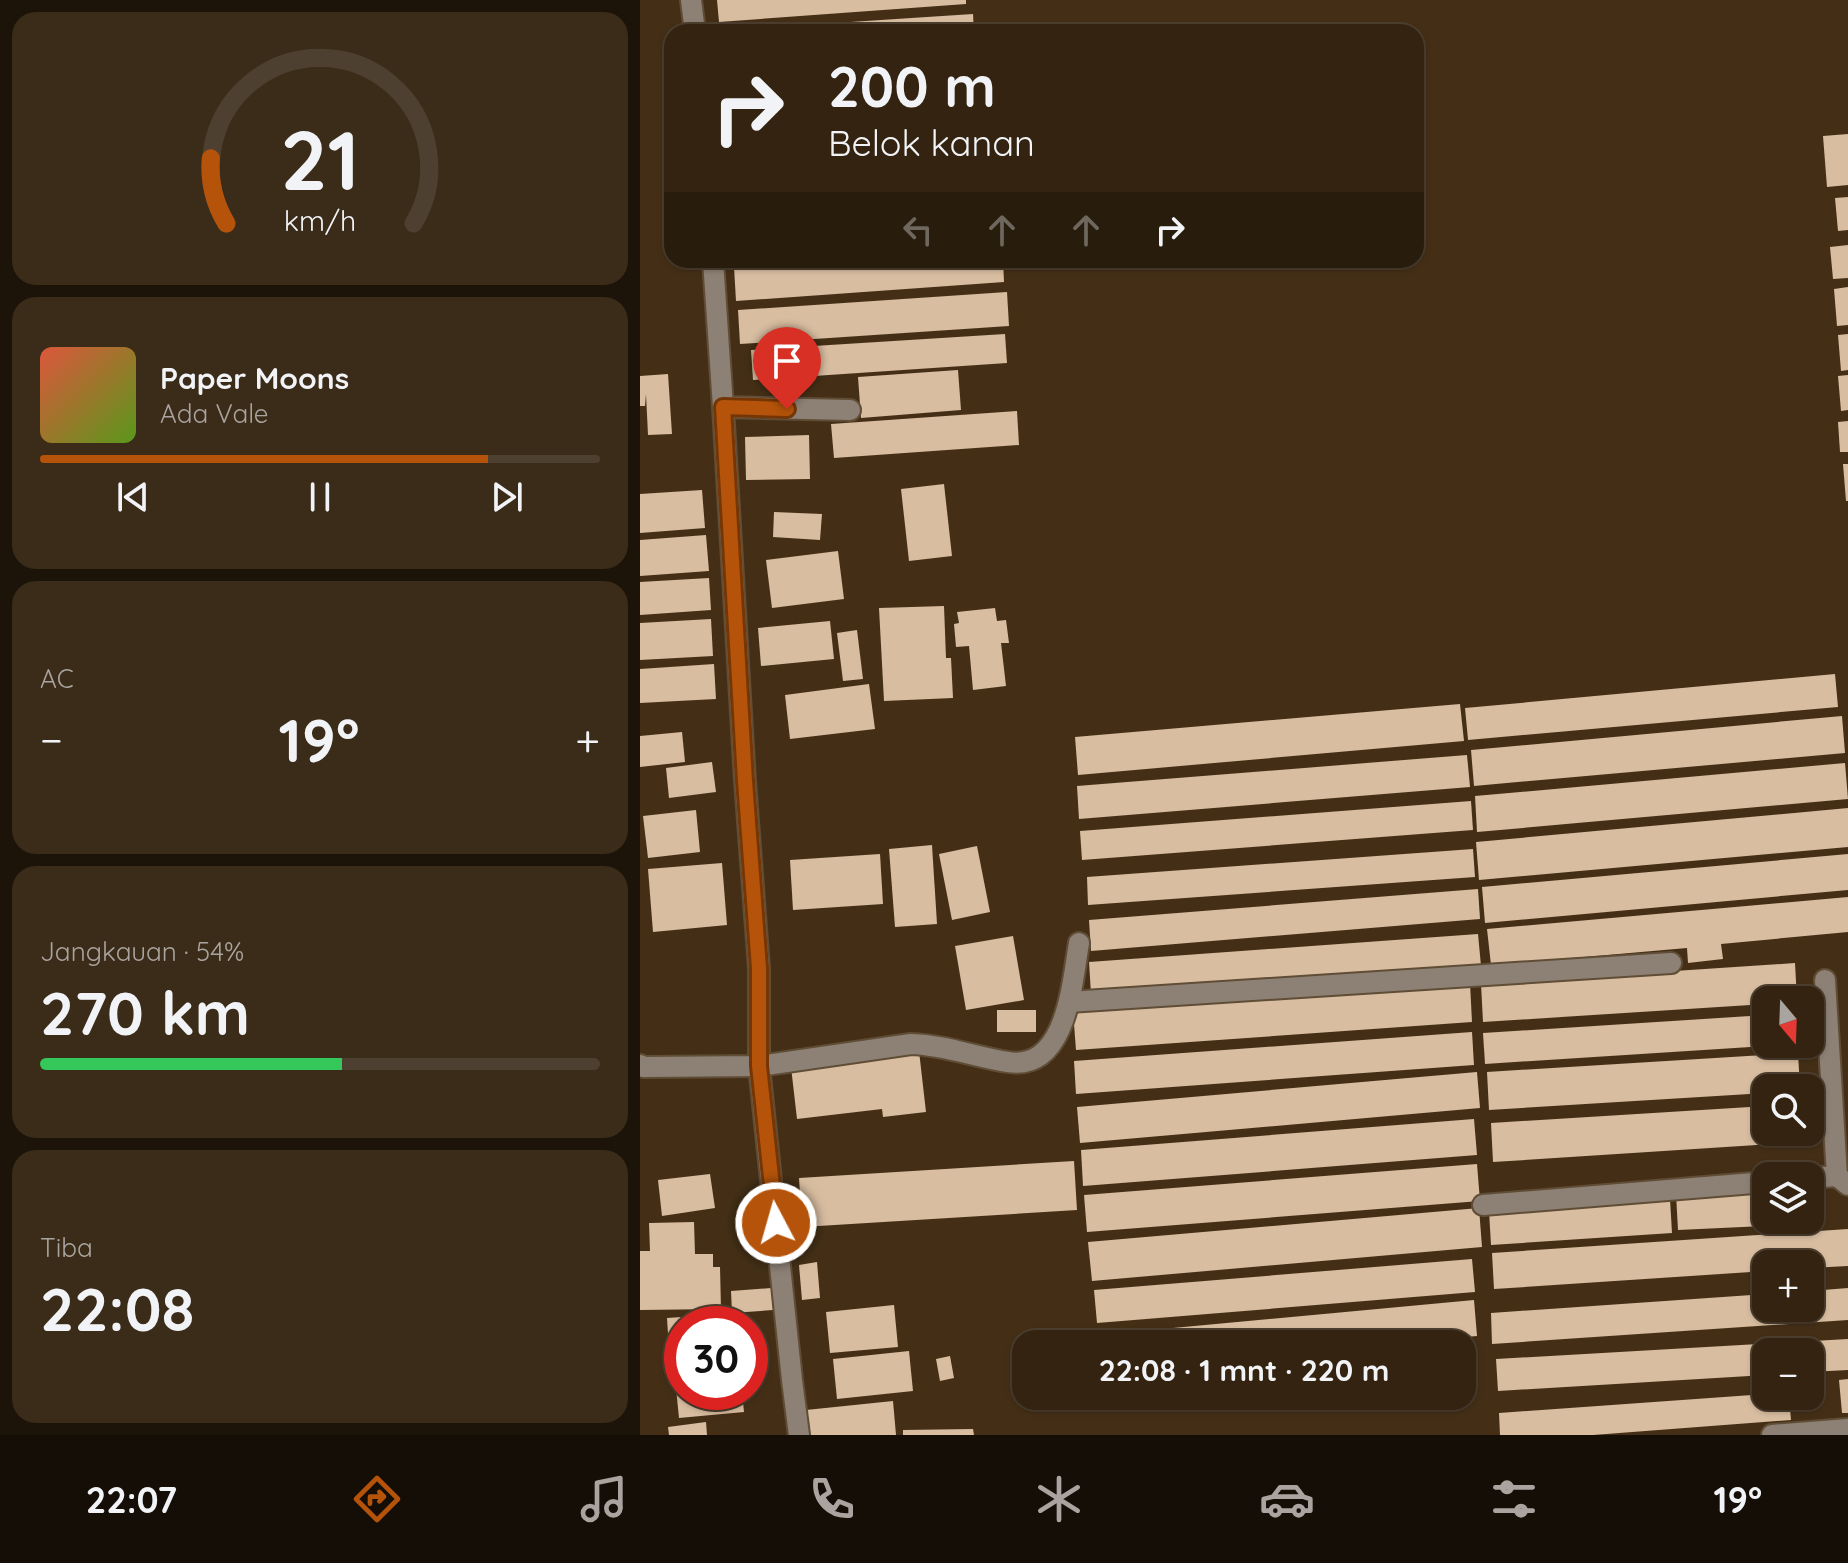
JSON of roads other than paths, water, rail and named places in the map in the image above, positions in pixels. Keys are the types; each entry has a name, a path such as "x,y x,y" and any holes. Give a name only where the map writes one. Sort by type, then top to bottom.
{"street":[{"path":"691,0 694,24"},
{"path":"714,268 759,968 759,1066 799,1435"},
{"path":"723,407 850,410"},
{"path":"640,1065 759,1066 911,1044 934,1045 1011,1062 1033,1059 1052,1045 1059,1033 1069,1002 1079,943"},
{"path":"1069,1002 1671,963"},
{"path":"1825,980 1842,1180"},
{"path":"1483,1205 1752,1183"},
{"path":"1772,1435 1848,1429"}]}
